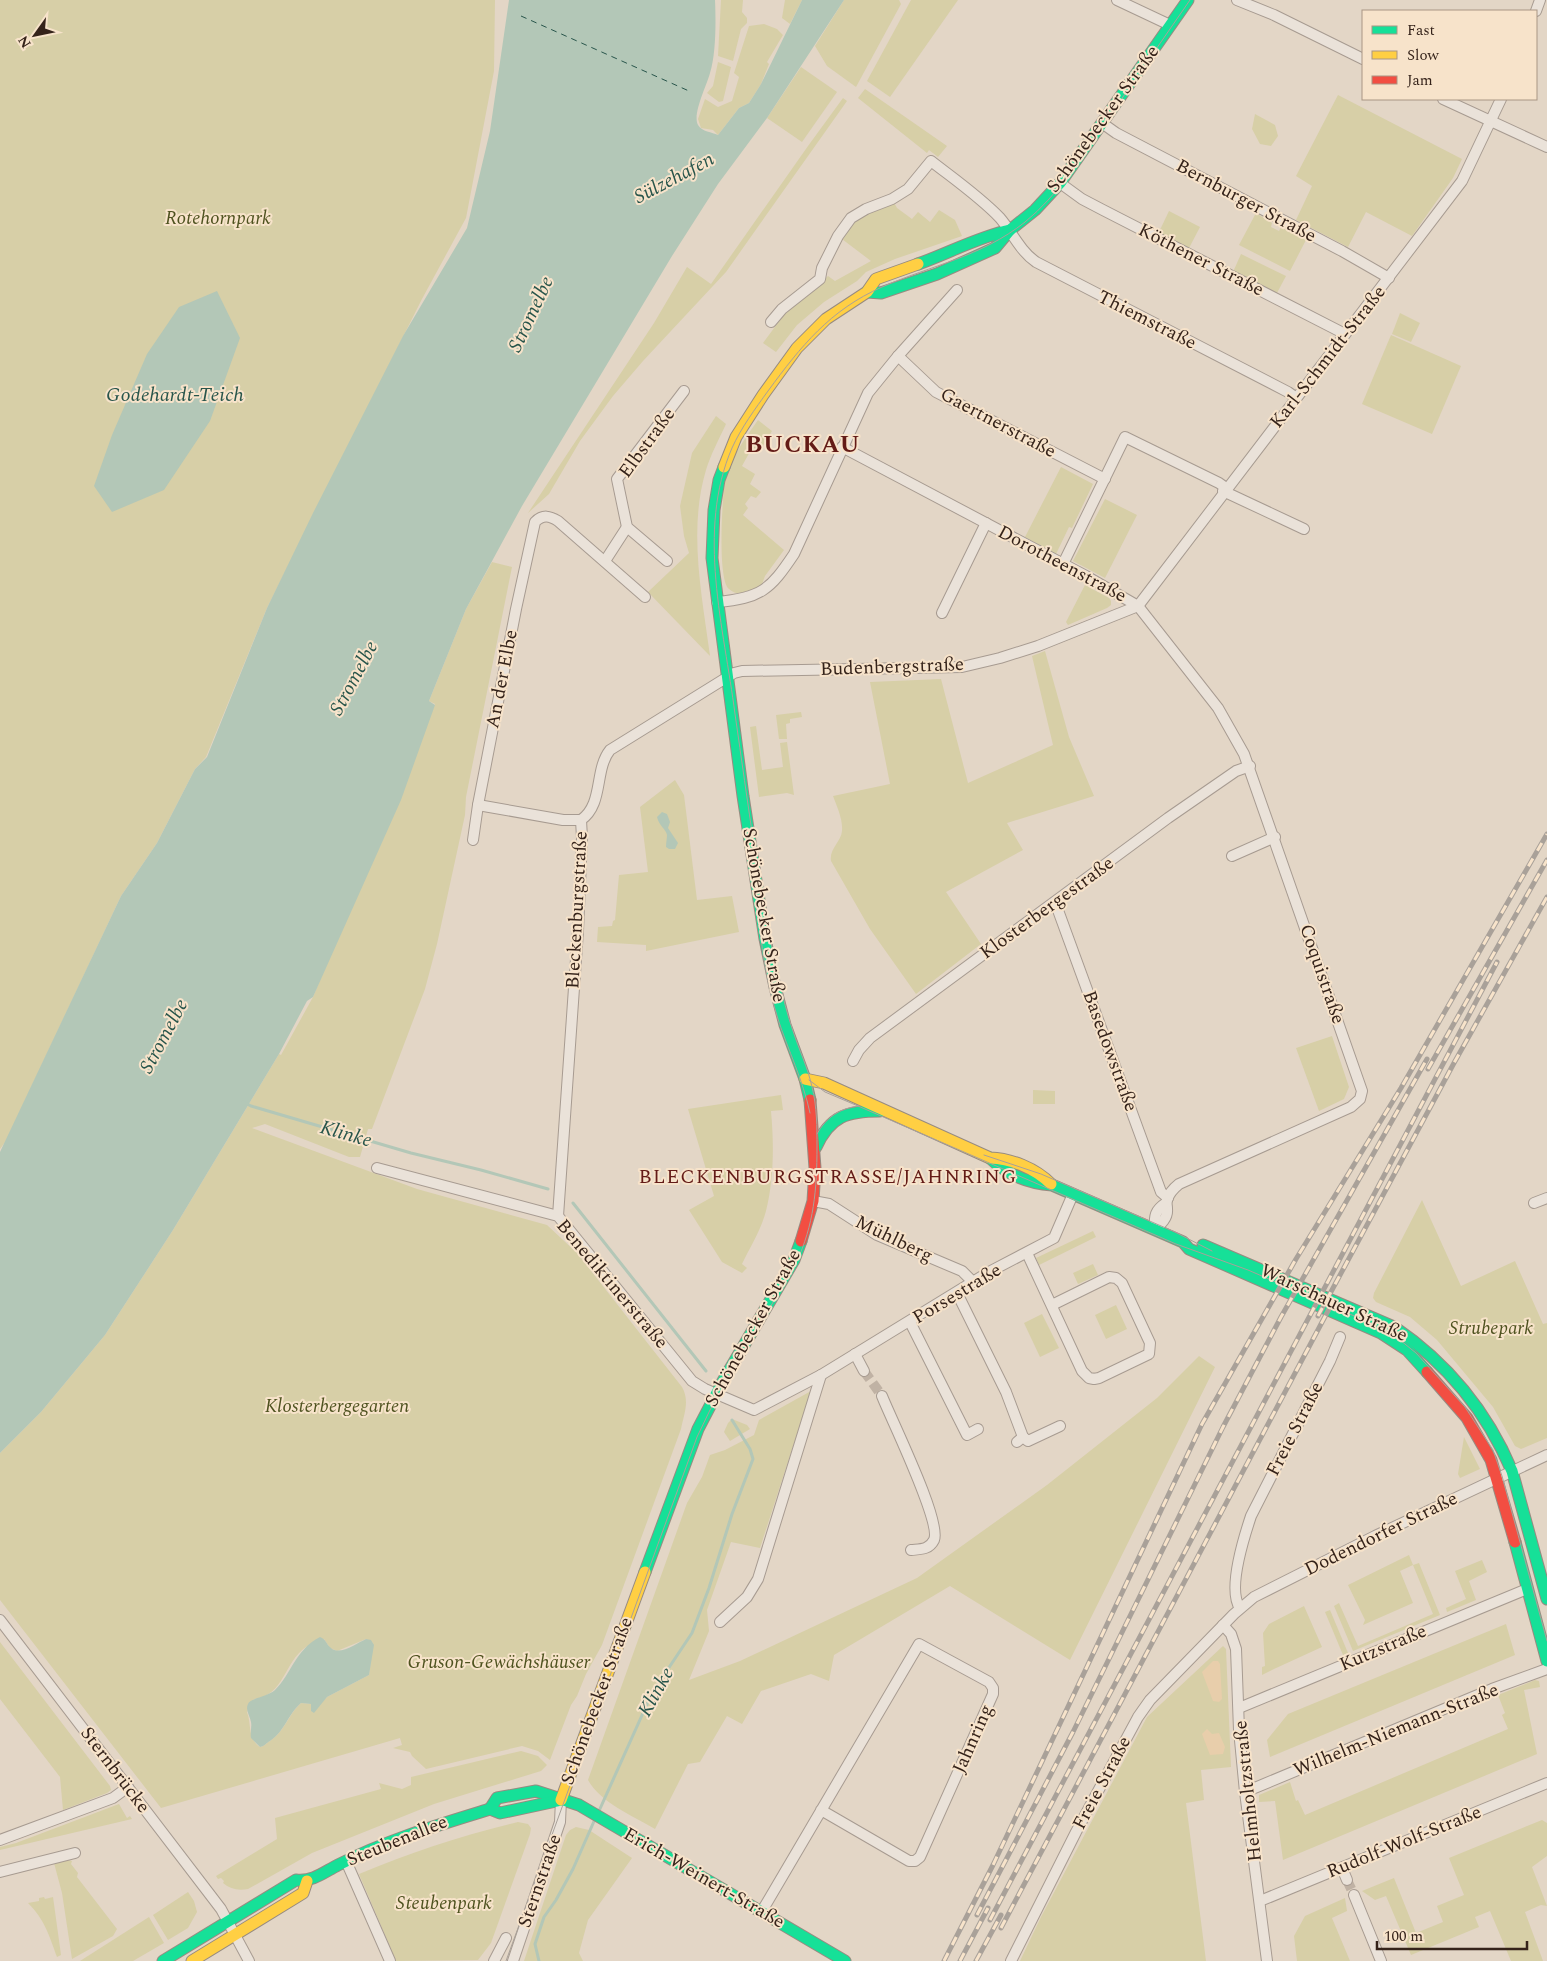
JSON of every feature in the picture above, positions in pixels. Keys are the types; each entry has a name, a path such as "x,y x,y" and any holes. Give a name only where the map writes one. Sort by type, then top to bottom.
{"main road":[{"name":"Schönebecker Straße","path":"561,1800 691,1445 716,1394 794,1260 806,1230 813,1201 814,1153 812,1107 805,1078 779,1003 765,939 717,602 712,558 714,510 721,473 734,442 762,395 809,335 839,309 867,292 881,293 969,261 996,248 1010,230 1035,210 1060,183 1188,0"},
{"name":"Warschauer Straße","path":"805,1078 824,1083 990,1158 1000,1168 1037,1184 1051,1184 1154,1229 1183,1242 1189,1249 1366,1325 1395,1341 1414,1357 1467,1418 1486,1450 1505,1474"},
{"name":"Warschauer Straße","path":"814,1153 822,1133 837,1118 854,1112 883,1111"},
{"name":"Warschauer Straße","path":"1183,1242 1193,1241 1383,1322 1413,1338 1437,1360 1476,1406 1497,1437 1505,1452 1505,1474"},
{"path":"1505,1474 1527,1589 1547,1662"},
{"path":"1505,1474 1546,1594"},
{"path":"1505,1474 1539,1596 1547,1609"},
{"name":"Steubenallee","path":"162,1961 296,1880 306,1881 402,1836 490,1808 497,1798 536,1791 561,1800"},
{"name":"Steubenallee","path":"490,1808 500,1813 561,1800"},
{"name":"Erich-Weinert-Straße","path":"561,1800 590,1811 845,1961"},
{"name":"Steubenallee","path":"192,1961 303,1893 306,1881"}],"street":[{"path":"1117,0 1170,25"},
{"path":"1237,0 1274,15 1362,59"},
{"path":"1445,100 1547,147"},
{"name":"Karl-Schmidt-Straße","path":"1138,606 1462,181 1501,100"},
{"name":"Bernburger Straße","path":"1102,123 1389,278"},
{"name":"Thiemstraße","path":"771,322 782,309 820,279 822,268 838,236 851,218 866,209 892,199 908,189 931,161 994,213 1010,230 1024,251 1040,265 1288,392 1295,398"},
{"name":"Köthener Straße","path":"1060,183 1096,207 1345,334"},
{"path":"717,602 742,600 758,594 778,577 794,554 868,393 957,290"},
{"name":"Gaertnerstraße","path":"898,356 936,392 1105,479"},
{"name":"Elbstraße","path":"627,527 617,479 684,391"},
{"path":"1063,564 1125,437 1304,529"},
{"name":"Dorotheenstraße","path":"842,447 1063,564 1138,606"},
{"name":"An der Elbe","path":"473,840 516,609 533,528 537,520 546,516 558,521 605,561"},
{"name":"Dorotheenstraße","path":"942,613 986,523"},
{"path":"645,597 605,561 627,527 667,561"},
{"name":"Budenbergstraße","path":"728,677 744,670 962,667 1038,646 1138,606"},
{"name":"Coquistraße","path":"1138,606 1218,708 1250,766 1361,1087 1360,1099 1351,1107 1179,1184 1167,1200"},
{"name":"Bleckenburgstraße","path":"558,1216 578,931 581,820 592,809 603,763 610,750 728,677"},
{"name":"Klosterbergestraße","path":"853,1061 859,1050 870,1038 1168,818 1236,771 1250,766"},
{"path":"478,805 571,821 581,820"},
{"path":"1232,856 1275,837"},
{"name":"Basedowstraße","path":"1055,902 1161,1192 1167,1200"},
{"name":"Benediktinerstraße","path":"376,1168 558,1216 692,1381 716,1394"},
{"name":"Porsestraße","path":"716,1394 756,1410 820,1375 973,1282 1054,1238 1073,1194"},
{"path":"1534,1204 1547,1198"},
{"path":"1154,1229 1154,1216 1158,1208 1167,1200"},
{"name":"Mühlberg","path":"813,1201 829,1204 877,1235 962,1271 973,1282"},
{"path":"1027,1253 1082,1371 1089,1378 1094,1379 1147,1356 1150,1350 1150,1343 1122,1283 1116,1278 1109,1277 1052,1304"},
{"path":"956,1293 1006,1392 1020,1440 1028,1441 1060,1426"},
{"path":"910,1322 967,1435 978,1430"},
{"name":"Freie Straße","path":"1240,1608 1235,1596 1236,1583 1251,1516 1330,1361 1340,1337"},
{"path":"855,1354 864,1371"},
{"path":"720,1622 747,1597 758,1579 820,1375"},
{"path":"882,1396 920,1483 934,1527 935,1537 931,1544 925,1549 911,1550"},
{"name":"Dodendorfer Straße","path":"1223,1625 1240,1608 1260,1593 1547,1455"},
{"path":"1546,1594 1547,1576"},
{"name":"Kutzstraße","path":"1239,1708 1527,1589"},
{"name":"Sternbrücke","path":"0,1620 206,1889 236,1934 249,1961"},
{"name":"Freie Straße","path":"1011,1961 1046,1889 1138,1717 1150,1700 1223,1625"},
{"name":"Helmholtzstraße","path":"1223,1625 1231,1634 1236,1649 1245,1792 1268,1961"},
{"name":"Jahnring","path":"762,1911 821,1810 919,1644 989,1682 994,1694 920,1857 915,1861 909,1861 821,1810"},
{"name":"Wilhelm-Niemann-Straße","path":"1245,1792 1547,1668"},
{"name":"Rudolf-Wolf-Straße","path":"1260,1901 1547,1783"},
{"path":"0,1840 113,1798 128,1787"},
{"name":"Sternstraße","path":"512,1961 560,1822 561,1800"},
{"path":"0,1872 75,1853"},
{"path":"346,1861 390,1961"},
{"path":"1342,1868 1347,1880"},
{"path":"1354,1895 1381,1961"},
{"path":"494,1961 506,1938"}],"green space":[{"name":"Rotehornpark","path":"0,0 495,0 494,71 466,218 422,299 267,608 206,757 195,769 157,843 121,896 6,1141 0,1149"},
{"path":"721,0 743,0 742,12 747,18 747,23 741,29 733,61 718,56"},
{"path":"785,0 802,0 790,24 782,18"},
{"path":"844,0 899,0 901,4 856,87 827,66 815,46"},
{"path":"911,0 958,0 890,97 867,81"},
{"path":"764,24 777,29 783,35 767,62 769,64 761,84 749,103 739,108 718,135 713,130 701,128 698,119 705,99 718,107 732,101 739,77 734,73 749,26"},
{"path":"718,62 731,67 723,101 719,102 707,93 713,86"},
{"path":"801,67 837,92 802,142 767,118"},
{"path":"865,89 947,146 938,157 929,150 927,153 858,98"},
{"path":"1338,95 1462,159 1453,178 1412,236 1366,212 1348,247 1296,220 1312,186 1296,176"},
{"path":"843,98 847,101 726,272 613,396 580,441 549,494 528,513 654,323 687,267 711,284"},
{"path":"1255,114 1275,125 1278,136 1271,146 1260,144 1252,129"},
{"path":"892,199 897,208 912,219 918,212 930,222 939,210 955,220 962,236 895,259 866,272 857,281 824,302 797,325 776,352 763,343 783,316 828,276 835,281 871,261 838,236 851,218"},
{"path":"1169,211 1200,227 1188,250 1158,234"},
{"path":"1256,213 1272,223 1271,227 1279,231 1281,227 1306,240 1290,271 1239,245"},
{"path":"1241,254 1286,276 1277,293 1233,272"},
{"path":"1400,313 1420,323 1411,342 1392,334"},
{"path":"1391,335 1461,366 1432,434 1362,404"},
{"path":"716,416 726,424 706,470 698,516 697,539 700,586 710,656 648,592 689,553 684,536 680,506 692,453"},
{"path":"758,420 772,431 759,452 752,448 742,466 755,474 750,484 761,492 756,498 751,496 745,504 748,508 743,515 784,550 765,576 761,587 745,593 737,593 729,589 725,582 723,570 722,516 724,485 732,461"},
{"path":"1061,467 1093,484 1072,528 1069,527 1056,554 1025,537"},
{"path":"1105,499 1137,515 1105,578 1073,561"},
{"name":"Klosterbergegarten","path":"492,562 512,567 466,797 465,815 437,944 425,989 372,1129 368,1129 360,1157 349,1157 265,1124 252,1128 417,1189 547,1225 577,1253 682,1387 686,1402 681,1429 602,1645 571,1705 550,1760 538,1751 522,1746 426,1769 410,1752 393,1748 402,1745 400,1738 161,1808 0,1600 0,1453 41,1412 105,1335 173,1230 279,1054 281,1055 313,997 435,704 429,701 466,609","holes":["324,1639 330,1648 337,1651 366,1639 373,1643 369,1675 327,1697 311,1711 311,1704 301,1703 279,1733 260,1747 251,1735 247,1712 254,1699 264,1697 272,1692 299,1653 306,1647"]},
{"path":"1085,585 1109,598 1111,605 1068,625 1066,622"},
{"path":"1045,651 1069,737 1094,796 1007,823 1023,850 946,892 981,944 916,994 870,929 831,861 832,853 842,831 841,818 833,796 890,784 870,682 941,679 968,783 1053,745 1032,656"},
{"path":"801,712 802,717 790,719 790,723 786,724 787,739 779,739 776,715"},
{"path":"756,726 762,770 783,767 780,743 787,742 794,795 787,793 759,797 750,727"},
{"path":"675,780 684,795 697,900 732,896 739,932 646,951 646,945 597,942 598,927 612,926 615,920 619,875 648,872 640,807"},
{"path":"1332,1036 1349,1087 1344,1099 1319,1111 1296,1048"},
{"path":"1033,1090 1055,1091 1055,1104 1033,1104"},
{"path":"781,1095 783,1110 771,1111 773,1161 771,1187 766,1211 742,1264 747,1268 742,1273 722,1262 689,1210 714,1196 688,1109"},
{"name":"Strubepark","path":"1422,1200 1461,1286 1515,1261 1543,1324 1547,1323 1547,1438 1521,1449 1515,1446 1493,1407 1437,1340 1410,1317 1376,1302 1373,1298"},
{"path":"1093,1231 1096,1237 1039,1265 1036,1258"},
{"path":"1093,1264 1098,1275 1078,1284 1073,1273"},
{"path":"1116,1305 1127,1329 1106,1339 1095,1315"},
{"path":"1042,1314 1059,1348 1040,1357 1024,1323"},
{"path":"1199,1356 1215,1367 1070,1660 950,1586 834,1655 829,1681 811,1674 761,1691 742,1724 727,1716 700,1762 688,1764 655,1829 609,1802 601,1796 588,1780 687,1503 702,1477 710,1455 725,1450 754,1435 759,1420 811,1391 760,1548 731,1542 707,1610 709,1631 689,1680 740,1661 917,1578 1047,1485 1157,1398"},
{"path":"732,1419 747,1425 750,1429 730,1441 724,1432"},
{"path":"1464,1437 1480,1469 1460,1478 1458,1474"},
{"path":"1409,1555 1413,1565 1400,1571 1413,1603 1363,1625 1365,1620 1348,1585"},
{"path":"1482,1560 1487,1572 1469,1581 1476,1600 1447,1612 1446,1608 1466,1599 1455,1571"},
{"path":"1419,1563 1440,1615 1353,1651 1334,1606 1339,1603 1358,1646 1433,1614 1413,1565"},
{"path":"1304,1606 1322,1647 1262,1675 1262,1667 1265,1666 1263,1633 1269,1624"},
{"path":"1330,1610 1348,1653 1343,1655 1325,1612"},
{"path":"1506,1624 1515,1655 1270,1757 1267,1740 1288,1714"},
{"path":"0,1642 110,1786 111,1790 107,1793 63,1810 60,1777 0,1699"},
{"path":"1223,1646 1226,1649 1231,1767 1201,1770 1204,1800 1186,1803 1206,1961 1020,1961 1041,1917 1147,1717"},
{"path":"1535,1680 1539,1681 1540,1687 1524,1690 1537,1754 1283,1860 1275,1801 1259,1802 1259,1795 1290,1782 1296,1801 1298,1800 1305,1815 1508,1729 1502,1715 1505,1713 1498,1695"},
{"path":"521,1751 538,1756 547,1765 541,1771 434,1804 312,1853 248,1889 238,1890 228,1887 221,1878 218,1879 216,1876 277,1839 275,1818 381,1789 379,1783 402,1789 411,1785 411,1777"},
{"path":"119,1804 127,1818 130,1816 132,1819 0,1850 0,1847 16,1843"},
{"path":"1542,1820 1547,1823 1547,1856 1532,1867 1547,1906 1541,1905 1525,1912 1543,1961 1511,1961 1490,1911 1475,1917 1479,1927 1411,1955 1386,1896 1375,1900 1362,1891 1394,1878 1416,1933 1443,1922 1437,1906 1464,1895 1449,1858"},
{"name":"Steubenpark","path":"518,1822 528,1824 531,1828 530,1834 491,1943 478,1960 396,1961 359,1874 437,1845"},
{"path":"576,1827 589,1830 632,1858 588,1920 579,1953 583,1961 524,1961 566,1835"},
{"path":"67,1860 72,1861 71,1864 78,1873 77,1877 117,1929 113,1936 72,1959 62,1893 54,1863"},
{"path":"188,1892 194,1901 197,1912 188,1928 168,1940 153,1915"},
{"path":"44,1897 45,1899 53,1897 61,1955 57,1957 43,1922 28,1903 39,1901 39,1898"},
{"path":"1345,1898 1347,1911 1332,1918 1350,1961 1297,1961 1294,1936 1305,1916"},
{"path":"149,1917 164,1943 133,1961 80,1961"}],"sand":[{"path":"1213,1661 1218,1661 1220,1664 1222,1699 1219,1702 1213,1701 1202,1672"},
{"path":"1207,1729 1212,1734 1219,1733 1225,1747 1223,1754 1210,1755 1202,1734"}],"water":[{"path":"509,0 715,0 713,57 710,73 698,107 697,120 698,125 702,129 718,135 739,108 749,103 761,84 802,0 844,0 767,118 718,184 672,256 522,506 466,609 429,701 435,705 401,800 313,997 307,1001 279,1054 173,1230 105,1335 41,1412 0,1453 0,1152 121,896 157,843 195,769 207,757 267,608 313,513 403,336 467,228 490,131"},
{"name":"Godehardt-Teich","path":"217,291 240,338 210,421 164,490 112,512 94,486 112,435 147,354 179,307"},
{"path":"662,812 667,814 670,822 668,828 678,843 675,849 666,847 667,835 657,817"},
{"path":"320,1637 331,1648 339,1651 366,1639 371,1640 374,1645 369,1675 327,1697 314,1713 311,1711 311,1704 301,1703 275,1737 260,1747 251,1738 251,1724 247,1711 249,1702 275,1690 299,1655"}],"waterway":[{"name":"Klinke","path":"243,1102 251,1106 411,1153 548,1189"},
{"name":"Klinke","path":"573,1203 706,1371"},
{"name":"Klinke","path":"599,1811 652,1693 692,1633 709,1588 732,1514 753,1459 750,1449 732,1420"},
{"name":"Klinke","path":"539,1961 535,1944 544,1917 573,1869 595,1819"}],"ferry route":[{"path":"521,16 689,91"}],"tunnel":[{"path":"864,1371 882,1396"},
{"path":"1347,1880 1354,1895"}],"tram line":[{"path":"506,1961 697,1437 710,1410 796,1263 811,1221 817,1162 815,1102 808,1073 785,1006 766,914 749,814 716,580 714,546 716,512 721,480 732,448 748,419 792,359 832,318 864,296 882,287 991,244 1025,222 1037,211 1078,163 1190,0"},
{"path":"756,906 770,991 810,1113"},
{"path":"809,1080 825,1092 1176,1244 1248,1270 1382,1328 1400,1340 1416,1353 1465,1407 1493,1450 1502,1476 1547,1641"},
{"path":"817,1134 834,1114 859,1106"},
{"path":"984,1155 1041,1174 1175,1232 1212,1251"}],"railway":[{"path":"944,1961 993,1865 1202,1424 1296,1259 1401,1088 1547,834"},
{"path":"1428,1069 1547,860"},
{"path":"1318,1316 1454,1063 1547,897"},
{"path":"990,1920 1497,962"},
{"path":"977,1915 1073,1732 1223,1427 1281,1317 1427,1059"},
{"path":"1001,1928 1329,1309"},
{"path":"960,1961 988,1908"},
{"path":"976,1961 1001,1915"}],"traffic: fast":[{"path":"867,292 881,293 937,274 995,248 1010,230 1035,210 1060,183 1188,0"},
{"path":"918,264 975,241 1010,230"},
{"path":"724,467 719,480 714,510 712,558 743,796 765,939 775,987 785,1025 805,1079 810,1100"},
{"path":"816,1147 827,1128 841,1117 858,1112 880,1111"},
{"path":"990,1158 1003,1169 1018,1177 1052,1185 1183,1242 1189,1249 1381,1333 1407,1350 1427,1372"},
{"path":"645,1572 698,1429 723,1381 794,1260 801,1241"},
{"path":"1203,1245 1394,1327 1431,1356 1448,1373 1478,1409 1502,1449 1512,1471 1547,1599"},
{"path":"1515,1542 1547,1661"},
{"path":"490,1809 497,1798 536,1791 579,1805 845,1961"},
{"path":"163,1961 296,1880 313,1878 375,1848 490,1809 500,1813 561,1800"}],"traffic: slow":[{"path":"724,467 736,437 797,348 826,319 867,292 876,279 918,264"},
{"path":"805,1079 824,1083 990,1158 1007,1160 1023,1165 1038,1173 1051,1184"},
{"path":"561,1800 645,1572"},
{"path":"192,1961 303,1893 307,1881"}],"traffic: jam":[{"path":"801,1241 813,1201 815,1168 810,1100"},
{"path":"1427,1372 1467,1418 1491,1460 1515,1542"}],"district":[{"name":"BUCKAU","path":"803,445"},
{"name":"BLECKENBURGSTRASSE/JAHNRING","path":"828,1177"}],"water label":[{"name":"Sülzehafen","path":"674,178"},
{"name":"Stromelbe","path":"531,314"},
{"name":"Stromelbe","path":"354,678"},
{"name":"Stromelbe","path":"164,1036"}],"park label":[{"name":"Gruson-Gewächshäuser","path":"499,1662"}]}
